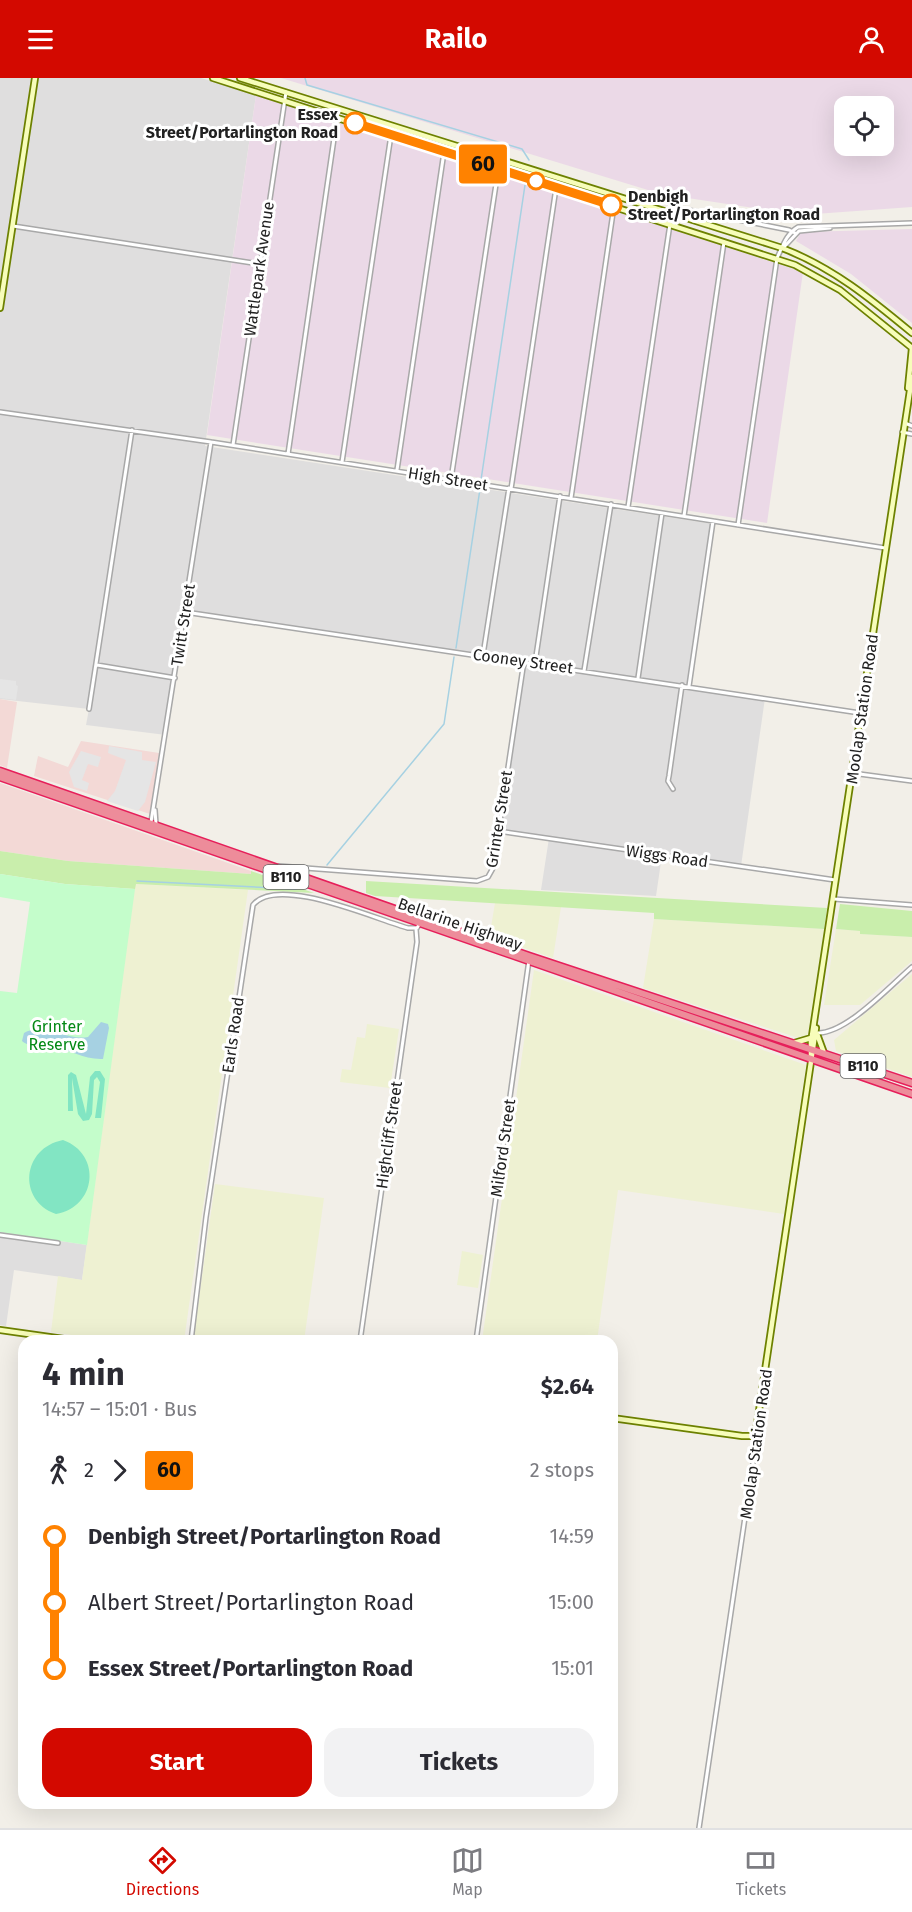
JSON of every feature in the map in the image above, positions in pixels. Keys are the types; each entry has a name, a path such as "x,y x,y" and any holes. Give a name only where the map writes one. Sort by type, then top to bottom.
{"highway":[{"name":"Bellarine Highway","path":"0,771 289,878 419,923 912,1083"},
{"name":"Bellarine Highway","path":"0,777 274,866 419,923"},
{"path":"289,878 302,876"},
{"name":"Bellarine Highway","path":"529,959 912,1094"}],"street":[{"path":"0,308 35,78"},
{"path":"213,78 777,258 813,273 840,290 912,348"},
{"path":"240,78 782,248 838,275 912,333"},
{"name":"Wattlepark Avenue","path":"233,445 286,92"},
{"path":"288,454 337,118"},
{"path":"342,462 391,135"},
{"path":"397,471 444,152"},
{"path":"452,479 500,158"},
{"path":"483,655 556,187"},
{"path":"571,498 614,206"},
{"path":"673,213 688,210 793,232 841,226 912,223"},
{"path":"628,507 670,224"},
{"path":"13,226 259,264"},
{"path":"738,525 777,258 793,232"},
{"path":"684,516 724,241"},
{"path":"898,322 912,327"},
{"name":"Moolap Station Road","path":"699,1828 756,1443 754,1434 759,1423 904,422 912,348"},
{"name":"Moolap Station Road","path":"907,399 912,377"},
{"name":"High Street","path":"0,410 885,548"},
{"path":"904,422 912,426"},
{"path":"89,709 132,430"},
{"path":"902,432 912,434"},
{"name":"Twitt Street","path":"153,826 211,442"},
{"path":"535,663 560,496"},
{"path":"584,670 611,504"},
{"path":"638,678 662,513"},
{"path":"689,686 713,521"},
{"name":"Cooney Street","path":"185,612 861,713"},
{"name":"Grinter Street","path":"274,866 482,881 492,872 524,661"},
{"path":"97,665 175,678"},
{"path":"673,789 668,782 682,685"},
{"path":"852,773 912,781"},
{"name":"Wiggs Road","path":"498,831 837,880"},
{"name":"Grinter Street","path":"302,876 317,870"},
{"name":"Earls Road","path":"192,1335 206,1217 253,905 261,897 273,895 315,899 419,923"},
{"path":"834,899 912,905"},
{"name":"Highcliff Street","path":"361,1335 419,923"},
{"name":"Milford Street","path":"477,1335 529,959"},
{"path":"791,1043 807,1041 815,1033 832,1031 853,1017 912,967"},
{"path":"815,1033 824,1053"},
{"path":"0,1235 58,1244"},
{"path":"0,1330 35,1335"},
{"path":"618,1419 742,1436 754,1434"}],"shaded area":[{"path":"0,78 201,78 256,95 205,446 713,524 689,686 765,698 741,866 662,855 656,896 541,890 549,838 498,831 524,662 185,613 166,735 86,725 89,709 0,699"},
{"path":"281,78 912,78 912,207 801,215 661,194"},
{"path":"256,95 803,272 767,523 207,435"},
{"path":"912,229 912,323 851,274 796,241 801,232"},
{"path":"0,679 16,681 18,686 16,700 0,698"},
{"path":"0,699 17,702 7,768 0,765"},
{"path":"81,741 159,753 150,814 34,776 38,756 68,767"},
{"path":"109,746 142,752 142,760 156,762 145,802 138,811 107,801 115,791 126,760 108,753"},
{"path":"81,751 101,757 98,767 88,764 82,780 89,783 87,791 74,787 69,772"},
{"path":"0,783 251,871 251,874 68,861 0,851"},
{"path":"0,1232 87,1245 82,1280 14,1270 6,1326 0,1325"}],"green space":[{"path":"0,851 68,861 251,874 251,871 314,893 136,884 135,889 65,884 0,874"},
{"name":"Grinter Reserve","path":"0,874 65,884 135,889 87,1245 0,1232 0,991 17,993 30,902 0,897"},
{"path":"366,881 827,908 824,929 654,919 654,913 375,896 366,893"},
{"path":"135,884 248,890 185,1335 71,1335 51,1332 58,1276 82,1280"},
{"path":"495,903 561,907 553,958 493,937 490,933"},
{"path":"840,904 912,911 912,937 860,934 860,931 836,929"},
{"path":"654,919 824,929 809,1036 802,1039 643,988"},
{"path":"836,929 861,931 861,934 912,937 912,961 860,1005 824,1005"},
{"path":"534,970 806,1065 784,1214 618,1190 598,1335 483,1335"},
{"path":"912,974 912,1077 836,1051 834,1040"},
{"path":"367,1024 399,1029 390,1088 340,1082 342,1069 351,1070 357,1037 365,1038"},
{"path":"95,1071 100,1071 105,1079 101,1118 95,1118 100,1082 97,1077 94,1080 92,1114 89,1120 83,1121 78,1114 72,1078 73,1111 68,1111 68,1075 71,1072 76,1075 86,1114 90,1077"},
{"path":"63,1140 76,1147 84,1156 89,1168 90,1180 87,1191 80,1201 70,1209 56,1214 43,1207 35,1198 30,1187 30,1175 32,1163 39,1153 49,1145"},
{"path":"215,1184 324,1198 305,1335 194,1335"},
{"path":"462,1251 483,1255 478,1288 457,1285"}],"water":[{"path":"101,1022 108,1024 109,1028 103,1059 90,1058 63,1049 32,1045 22,1041 24,1033 31,1030 47,1030 80,1038 88,1037"}],"waterway":[{"path":"305,78 307,85 522,149 529,160"},
{"path":"481,480 525,185"},
{"path":"456,648 480,489"},
{"path":"327,865 444,724 454,657"},
{"path":"137,881 296,889"}],"bus line":[{"name":"60","path":"355,123 611,205"}],"place":[{"name":"Essex Street/Portarlington Road","path":"355,123"},
{"name":"Denbigh Street/Portarlington Road","path":"611,205"}]}
